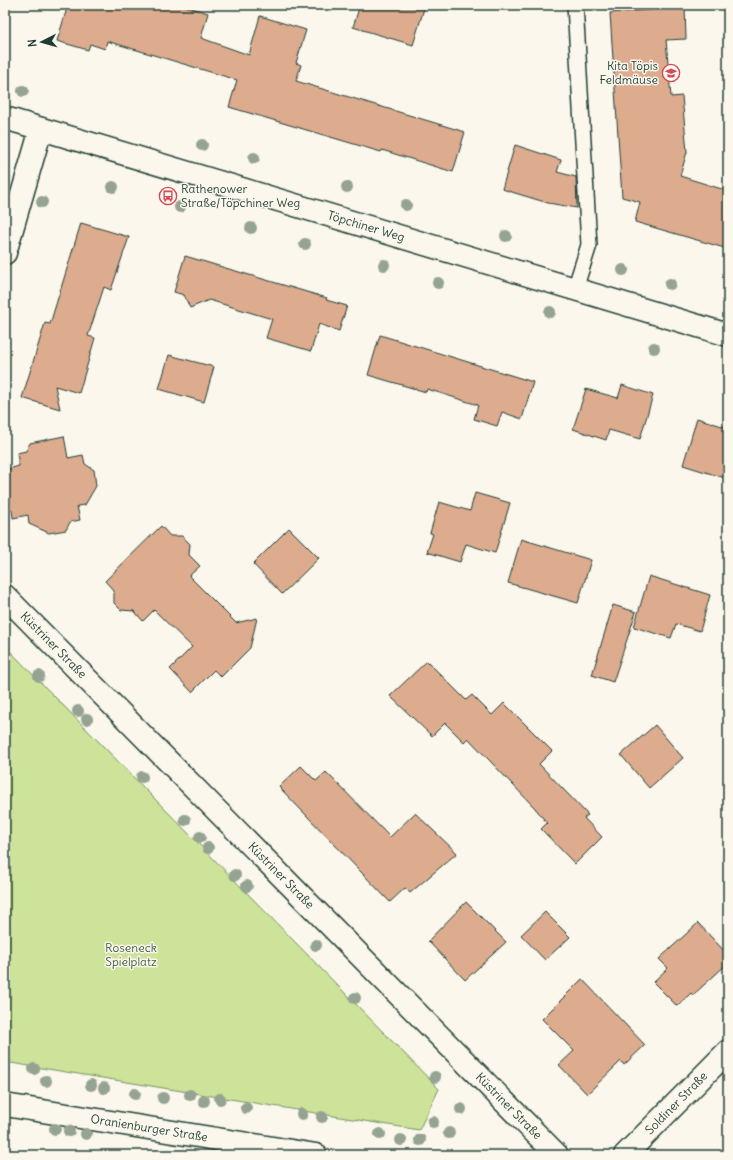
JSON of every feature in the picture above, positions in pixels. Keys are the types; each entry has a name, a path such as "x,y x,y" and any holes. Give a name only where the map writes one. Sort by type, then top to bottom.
{"street":[{"name":"Töpchiner Weg","path":"5,118 728,335"},
{"path":"5,253 41,129"},
{"name":"Küstriner Straße","path":"5,596 557,1155"},
{"name":"Soldiner Straße","path":"625,1155 728,1051"},
{"name":"Oranienburger Straße","path":"5,1106 316,1155"}],"lane":[{"path":"575,5 589,245 575,289"}],"green space":[{"name":"Roseneck Spielplatz","path":"5,646 439,1089 419,1130 5,1062"}],"building":[{"path":"68,5 182,5 208,13 201,38 249,55 260,16 306,30 296,63 301,65 296,81 465,132 453,172 382,150 381,152 229,107 237,80 107,41 105,49 90,44 88,50 57,41"},
{"path":"360,5 425,5 413,45 353,27"},
{"name":"Kita Töpis Feldmäuse","path":"685,7 686,39 666,40 671,97 682,96 687,152 680,176 728,191 728,249 635,222 640,202 622,197 610,13"},
{"path":"515,145 561,160 557,172 576,177 577,208 548,203 502,189"},
{"path":"81,223 129,237 111,290 104,287 88,336 95,338 79,393 55,386 60,409 22,398 45,323 50,324"},
{"path":"185,256 327,298 326,300 347,306 339,331 319,324 311,351 266,338 272,319 209,300 190,308 184,295 174,292"},
{"path":"380,335 533,382 522,419 502,412 497,426 474,419 478,405 427,389 426,392 368,375"},
{"path":"169,355 214,367 204,402 159,389"},
{"path":"622,385 653,395 640,439 609,430 606,440 573,429 586,389 618,398"},
{"path":"697,418 728,428 728,479 683,465"},
{"path":"64,436 68,458 83,455 85,464 94,470 96,486 85,505 77,506 80,520 70,522 66,530 49,533 29,524 28,515 13,518 12,510 5,504 5,470 19,466 17,453 26,451 30,443"},
{"path":"475,493 510,503 495,553 466,544 460,562 427,552 433,534 430,533 439,502 470,511"},
{"path":"161,526 170,536 182,536 190,544 189,555 200,566 189,576 236,623 257,618 250,648 221,677 214,670 192,692 170,669 192,647 154,610 143,621 134,611 121,610 114,603 114,591 105,581"},
{"path":"289,528 319,558 282,594 253,564"},
{"path":"521,539 591,560 578,603 508,583"},
{"path":"649,576 710,595 700,631 676,624 671,638 634,627"},
{"path":"613,605 636,612 613,682 592,675"},
{"path":"427,661 466,700 472,695 492,715 504,703 552,751 539,764 588,815 584,818 602,837 575,864 541,829 547,823 535,808 468,738 464,742 445,723 432,736 390,696"},
{"path":"655,725 683,758 649,788 621,755"},
{"path":"301,766 316,781 326,772 390,837 415,813 457,853 410,893 405,888 390,902 279,787"},
{"path":"466,902 506,942 465,980 428,941"},
{"path":"545,912 570,937 545,960 521,935"},
{"path":"698,923 728,955 728,963 693,995 691,993 677,1006 653,982 668,968 659,959"},
{"path":"582,979 645,1045 624,1065 621,1061 587,1094 559,1065 574,1051 542,1019"}],"place":[{"name":"Kita Töpis Feldmäuse","path":"671,73"},
{"name":"Rathenower Straße/Töpchiner Weg","path":"168,196"}]}
